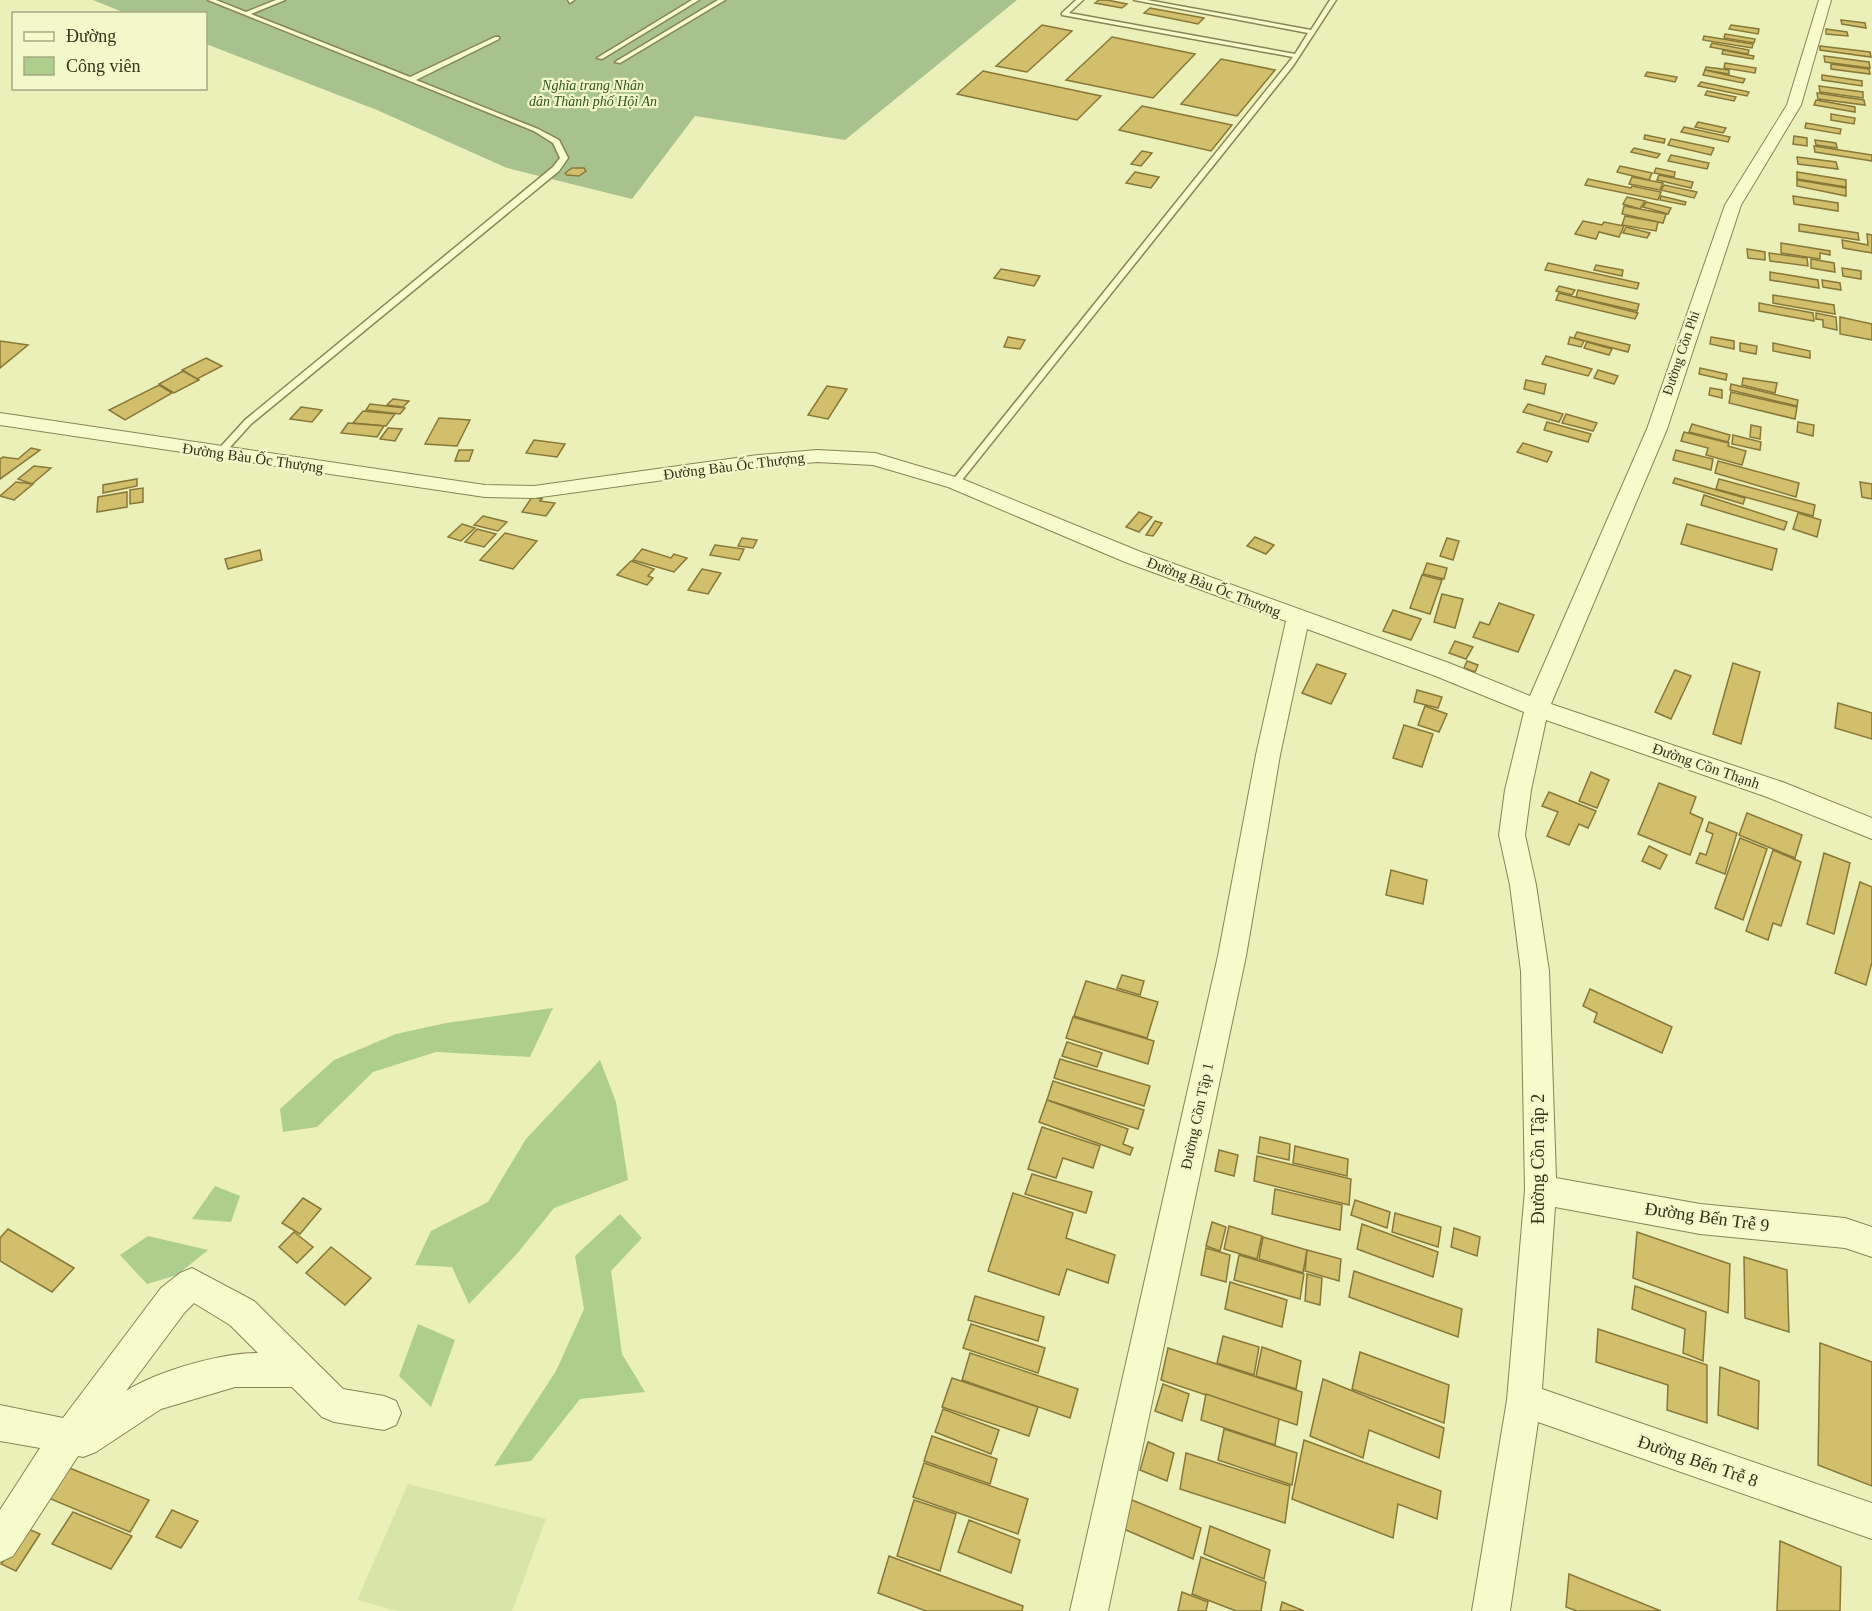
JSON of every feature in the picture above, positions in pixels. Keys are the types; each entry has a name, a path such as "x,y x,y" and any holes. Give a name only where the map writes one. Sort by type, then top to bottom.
{"street":[{"name":"Đường Cồn Phi","path":"1538,708 1657,429 1733,205 1794,105 1825,0"},
{"name":"Đường Bàu Ốc Thượng","path":"0,419 485,491 534,492 579,488 758,461 817,456 875,459 955,483 1133,557 1441,669 1538,708"},
{"name":"Đường Cồn Tập 1","path":"1089,1611 1232,956 1268,755 1299,619"},
{"name":"Đường Cồn Thạnh","path":"1538,708 1776,790 1872,829"},
{"name":"Đường Cồn Tập 2","path":"1491,1611 1524,1400 1541,1190 1535,971 1523,885 1512,835 1518,790 1538,708"},
{"name":"Đường Bến Trễ 9","path":"1541,1190 1700,1219 1845,1233 1872,1242"},
{"path":"0,1543 71,1436 173,1300 192,1284 242,1313 334,1405 384,1413"},
{"path":"0,1423 83,1439 153,1394 235,1370 299,1370"},
{"name":"Đường Bến Trễ 8","path":"1524,1400 1872,1521"}],"lane":[{"path":"211,0 536,130 556,142 564,158 556,169 248,422 220,453"},
{"path":"248,14 282,0"},
{"path":"600,58 696,0"},
{"path":"618,62 722,0"},
{"path":"1080,0 1064,14 1296,56"},
{"path":"1137,0 1312,32"},
{"path":"955,483 1173,213 1296,56 1333,0"},
{"path":"410,80 496,38"}],"green space":[{"name":"Nghĩa trang Nhân dân Thành phố Hội An","path":"93,0 1017,0 845,140 695,116 632,199 507,168 377,110 207,44 207,12 123,12"},
{"path":"553,1008 530,1057 436,1052 373,1072 317,1127 283,1132 280,1109 334,1060 396,1034 446,1023"},
{"path":"600,1060 616,1102 628,1180 554,1208 516,1255 469,1304 452,1267 415,1265 431,1231 488,1202 526,1139"},
{"path":"215,1186 240,1196 231,1222 192,1219"},
{"path":"620,1214 642,1238 611,1271 622,1354 645,1392 580,1399 531,1461 494,1466 556,1371 584,1309 575,1256"},
{"path":"148,1236 208,1250 177,1275 147,1284 120,1255"},
{"path":"418,1324 455,1340 431,1407 399,1376"},
{"path":"408,1484 546,1519 512,1611 398,1611 357,1600"}],"building":[{"path":"1099,0 1127,4 1122,8 1095,3"},
{"path":"1150,8 1204,18 1198,24 1144,13"},
{"path":"1841,20 1865,23 1866,28 1842,24"},
{"path":"1042,25 1072,31 1027,72 996,66"},
{"path":"1731,25 1759,29 1758,34 1729,29"},
{"path":"1826,29 1847,32 1848,36 1826,34"},
{"path":"1725,34 1755,39 1754,43 1724,38"},
{"path":"1704,36 1753,44 1752,48 1703,40"},
{"path":"1112,37 1195,54 1153,98 1066,80"},
{"path":"1712,43 1749,50 1748,54 1710,47"},
{"path":"1820,46 1870,52 1871,57 1820,50"},
{"path":"1723,50 1754,56 1753,59 1722,54"},
{"path":"1824,56 1869,62 1870,68 1825,62"},
{"path":"1221,59 1275,70 1237,116 1181,104"},
{"path":"1725,63 1756,68 1755,73 1724,68"},
{"path":"1831,64 1869,69 1870,74 1831,69"},
{"path":"1706,67 1729,70 1729,74 1705,70"},
{"path":"1705,70 1745,79 1743,83 1703,75"},
{"path":"983,71 1101,96 1077,120 957,94"},
{"path":"1647,72 1677,77 1675,82 1645,76"},
{"path":"1822,75 1862,81 1862,86 1822,80"},
{"path":"1701,82 1749,92 1747,96 1698,86"},
{"path":"1819,86 1863,92 1863,98 1820,92"},
{"path":"1707,91 1736,97 1734,101 1705,95"},
{"path":"1817,93 1864,100 1865,105 1818,99"},
{"path":"1816,100 1855,107 1855,112 1814,105"},
{"path":"1142,106 1232,125 1211,151 1119,130"},
{"path":"1831,114 1855,118 1854,124 1831,120"},
{"path":"1698,122 1726,128 1723,133 1695,127"},
{"path":"1806,123 1841,129 1840,134 1805,128"},
{"path":"1684,127 1730,137 1728,142 1681,132"},
{"path":"1645,135 1665,139 1664,143 1644,139"},
{"path":"1794,136 1807,138 1807,146 1793,144"},
{"path":"1671,139 1714,148 1711,155 1668,145"},
{"path":"1815,140 1836,143 1837,148 1816,145"},
{"path":"1814,146 1872,155 1872,161 1815,152"},
{"path":"1634,148 1660,154 1657,158 1631,152"},
{"path":"1142,151 1152,153 1141,166 1131,164"},
{"path":"1671,155 1709,163 1707,169 1668,161"},
{"path":"1797,157 1836,162 1838,169 1798,164"},
{"path":"1620,166 1652,173 1649,180 1617,172"},
{"path":"572,168 584,168 586,171 579,176 565,173"},
{"path":"1656,168 1675,172 1674,177 1654,173"},
{"path":"1135,172 1159,177 1151,188 1126,183"},
{"path":"1797,172 1846,180 1846,187 1797,179"},
{"path":"1659,175 1693,182 1691,188 1657,180"},
{"path":"1632,177 1663,183 1660,190 1629,184"},
{"path":"1588,179 1661,192 1658,200 1585,185"},
{"path":"1797,180 1846,188 1846,196 1797,186"},
{"path":"1664,185 1697,192 1694,198 1661,190"},
{"path":"1661,196 1686,202 1685,205 1660,200"},
{"path":"1793,196 1838,203 1838,211 1794,204"},
{"path":"1627,197 1645,201 1640,209 1623,204"},
{"path":"1646,202 1671,208 1668,214 1643,207"},
{"path":"1624,206 1666,214 1663,223 1622,214"},
{"path":"1625,216 1658,222 1656,231 1622,225"},
{"path":"1583,221 1624,226 1619,237 1599,232 1596,239 1575,234"},
{"path":"1799,224 1858,233 1859,240 1799,231"},
{"path":"1626,227 1650,233 1647,238 1623,233"},
{"path":"1867,234 1872,235 1872,253 1843,248 1842,240 1868,245"},
{"path":"1781,243 1830,251 1830,255 1820,253 1820,259 1781,253"},
{"path":"1747,249 1765,252 1765,260 1748,258"},
{"path":"1769,253 1807,258 1808,266 1770,261"},
{"path":"1811,259 1834,263 1835,272 1811,268"},
{"path":"1548,263 1639,283 1637,289 1545,270"},
{"path":"1596,265 1623,270 1622,276 1594,270"},
{"path":"1842,268 1861,271 1861,279 1843,276"},
{"path":"1001,269 1040,276 1034,286 994,278"},
{"path":"1770,272 1818,280 1819,288 1770,280"},
{"path":"1822,280 1840,283 1841,290 1823,287"},
{"path":"1559,286 1575,290 1572,295 1556,291"},
{"path":"1578,290 1639,304 1637,311 1576,297"},
{"path":"1559,293 1638,313 1635,319 1556,300"},
{"path":"1773,295 1834,305 1835,314 1773,303"},
{"path":"1759,303 1813,313 1814,321 1759,311"},
{"path":"1816,313 1836,317 1837,330 1823,327 1823,320 1816,319"},
{"path":"1840,317 1872,324 1872,340 1840,334"},
{"path":"1577,332 1630,345 1628,352 1574,338"},
{"path":"1008,337 1025,340 1020,349 1004,347"},
{"path":"1570,337 1584,341 1581,347 1568,344"},
{"path":"1711,337 1734,341 1734,349 1710,344"},
{"path":"0,341 28,345 0,368"},
{"path":"1587,342 1612,349 1609,355 1584,348"},
{"path":"1740,343 1757,346 1756,354 1740,351"},
{"path":"1773,343 1810,351 1810,358 1773,351"},
{"path":"1546,356 1592,369 1588,376 1542,364"},
{"path":"206,358 222,366 197,379 182,370"},
{"path":"1700,368 1727,374 1726,380 1699,374"},
{"path":"1598,370 1618,376 1614,384 1594,378"},
{"path":"183,371 199,380 174,393 159,384"},
{"path":"1743,378 1777,383 1775,393 1742,385"},
{"path":"1526,380 1546,384 1544,394 1524,389"},
{"path":"1731,384 1798,400 1797,406 1730,390"},
{"path":"159,385 172,393 125,420 109,410"},
{"path":"827,386 847,389 828,419 808,415"},
{"path":"1710,388 1722,390 1722,398 1709,395"},
{"path":"1731,392 1797,407 1795,419 1729,403"},
{"path":"393,399 409,401 403,407 387,405"},
{"path":"370,404 405,408 400,414 366,410"},
{"path":"1528,404 1563,414 1559,422 1523,412"},
{"path":"301,407 322,410 312,422 290,419"},
{"path":"363,411 395,414 386,426 353,423"},
{"path":"1566,414 1597,423 1593,431 1562,423"},
{"path":"439,418 470,420 457,446 425,444"},
{"path":"1547,422 1591,434 1588,442 1544,430"},
{"path":"1798,422 1814,425 1813,436 1797,432"},
{"path":"348,423 384,426 377,437 341,433"},
{"path":"1692,424 1730,435 1728,442 1689,432"},
{"path":"1751,425 1761,427 1760,439 1750,437"},
{"path":"388,428 402,429 395,441 380,439"},
{"path":"1684,432 1729,443 1728,446 1746,451 1742,465 1706,455 1708,448 1681,441"},
{"path":"1733,435 1761,442 1760,450 1732,444"},
{"path":"534,440 565,444 557,457 526,453"},
{"path":"1523,443 1552,452 1547,462 1517,452"},
{"path":"31,448 40,450 0,479 0,459 3,457 18,459"},
{"path":"459,450 473,450 469,461 455,461"},
{"path":"1676,450 1713,459 1711,470 1673,460"},
{"path":"1718,461 1799,483 1796,497 1715,473"},
{"path":"34,466 51,468 32,484 18,479"},
{"path":"1675,478 1745,498 1743,504 1673,483"},
{"path":"137,479 137,486 103,493 103,485"},
{"path":"1719,479 1815,505 1813,516 1716,489"},
{"path":"16,482 33,484 14,500 0,496"},
{"path":"1860,482 1872,484 1872,499 1862,497"},
{"path":"143,488 143,502 130,504 130,490"},
{"path":"127,492 127,507 97,512 98,497"},
{"path":"1704,495 1787,522 1784,530 1701,505"},
{"path":"532,497 542,499 540,501 555,503 546,516 522,512"},
{"path":"1139,512 1152,517 1139,532 1126,527"},
{"path":"1798,513 1821,520 1817,537 1793,529"},
{"path":"483,516 507,522 498,531 474,525"},
{"path":"1155,521 1162,523 1153,536 1146,535"},
{"path":"462,524 475,528 461,541 448,537"},
{"path":"1687,524 1777,549 1772,570 1681,544"},
{"path":"477,529 496,534 484,547 465,542"},
{"path":"505,533 537,541 513,569 480,560"},
{"path":"1255,537 1274,545 1266,554 1247,546"},
{"path":"742,538 757,540 753,548 738,546"},
{"path":"1447,538 1459,541 1453,560 1440,556"},
{"path":"715,545 744,549 739,560 710,555"},
{"path":"642,549 671,558 674,554 687,558 674,572 633,560"},
{"path":"260,550 262,560 228,569 225,559"},
{"path":"631,561 654,569 648,576 653,578 647,585 617,575"},
{"path":"1427,563 1447,568 1444,579 1423,574"},
{"path":"702,569 721,573 708,594 688,590"},
{"path":"1422,575 1442,580 1430,614 1410,608"},
{"path":"1442,594 1463,599 1455,628 1434,622"},
{"path":"1499,603 1534,615 1518,652 1473,637 1480,622 1489,625"},
{"path":"1393,610 1421,619 1411,640 1383,631"},
{"path":"1455,641 1473,647 1466,659 1449,653"},
{"path":"1467,661 1478,665 1475,672 1464,668"},
{"path":"1733,663 1760,672 1741,744 1713,734"},
{"path":"1317,664 1346,674 1331,704 1302,693"},
{"path":"1675,670 1691,676 1671,719 1655,712"},
{"path":"1417,690 1442,697 1438,708 1414,702"},
{"path":"1838,703 1872,713 1872,739 1835,728"},
{"path":"1425,706 1447,714 1439,732 1418,725"},
{"path":"1404,725 1433,734 1422,767 1393,758"},
{"path":"1591,772 1609,780 1597,808 1579,801"},
{"path":"1659,783 1696,797 1690,813 1703,819 1690,855 1638,834"},
{"path":"1549,792 1596,811 1588,828 1579,824 1569,845 1547,836 1558,812 1542,806"},
{"path":"1747,813 1802,835 1795,858 1739,835"},
{"path":"1709,822 1737,833 1725,874 1696,863 1700,853 1706,855 1713,834 1706,831"},
{"path":"1740,838 1767,849 1743,920 1715,908"},
{"path":"1649,846 1667,855 1660,869 1642,861"},
{"path":"1773,850 1801,862 1781,926 1773,923 1768,940 1746,931"},
{"path":"1824,853 1850,863 1834,934 1807,924"},
{"path":"1391,870 1427,880 1423,904 1386,895"},
{"path":"1860,882 1872,887 1872,962 1866,985 1835,973"},
{"path":"1122,975 1144,981 1140,995 1117,988"},
{"path":"1086,981 1158,1002 1147,1038 1074,1016"},
{"path":"1590,989 1672,1027 1662,1053 1594,1022 1597,1013 1583,1006"},
{"path":"1073,1017 1154,1041 1148,1064 1066,1038"},
{"path":"1067,1042 1102,1053 1097,1067 1062,1056"},
{"path":"1060,1059 1150,1086 1144,1106 1054,1078"},
{"path":"1053,1081 1144,1110 1138,1129 1047,1100"},
{"path":"1047,1100 1128,1129 1123,1144 1133,1148 1130,1155 1039,1122"},
{"path":"1042,1127 1100,1146 1093,1168 1063,1158 1056,1178 1028,1169"},
{"path":"1260,1137 1290,1144 1289,1160 1258,1153"},
{"path":"1295,1146 1348,1159 1347,1176 1293,1163"},
{"path":"1219,1150 1238,1155 1234,1176 1215,1171"},
{"path":"1257,1156 1351,1179 1349,1205 1254,1181"},
{"path":"1032,1174 1092,1192 1086,1213 1025,1194"},
{"path":"1275,1189 1342,1205 1340,1230 1272,1214"},
{"path":"1013,1193 1073,1213 1066,1238 1115,1255 1108,1283 1067,1269 1059,1295 988,1271"},
{"path":"303,1198 321,1209 300,1234 282,1223"},
{"path":"1355,1200 1390,1212 1387,1228 1351,1215"},
{"path":"1395,1213 1441,1227 1438,1247 1392,1232"},
{"path":"1212,1222 1226,1227 1220,1251 1206,1246"},
{"path":"1362,1224 1438,1252 1433,1277 1357,1249"},
{"path":"1229,1226 1262,1236 1257,1259 1224,1249"},
{"path":"1454,1228 1480,1237 1477,1256 1451,1247"},
{"path":"8,1229 74,1268 52,1292 0,1261 0,1238"},
{"path":"294,1232 313,1247 297,1263 279,1247"},
{"path":"1637,1232 1730,1264 1728,1313 1633,1278"},
{"path":"1263,1237 1307,1250 1303,1273 1259,1259"},
{"path":"331,1247 371,1278 345,1305 306,1273"},
{"path":"1206,1248 1230,1255 1226,1282 1201,1275"},
{"path":"1307,1250 1341,1259 1339,1281 1305,1271"},
{"path":"1239,1255 1304,1274 1300,1299 1234,1280"},
{"path":"1744,1257 1787,1270 1789,1332 1745,1318"},
{"path":"1354,1271 1462,1309 1458,1337 1349,1297"},
{"path":"1307,1274 1322,1278 1320,1305 1305,1301"},
{"path":"1230,1282 1287,1300 1282,1327 1225,1309"},
{"path":"1635,1286 1706,1312 1703,1361 1683,1353 1685,1329 1632,1309"},
{"path":"975,1296 1044,1317 1038,1341 968,1320"},
{"path":"971,1324 1045,1348 1038,1373 963,1348"},
{"path":"1598,1329 1707,1365 1707,1423 1667,1410 1668,1385 1596,1362"},
{"path":"1223,1336 1259,1347 1254,1375 1217,1363"},
{"path":"1820,1343 1872,1362 1872,1486 1818,1465"},
{"path":"1262,1347 1301,1361 1296,1389 1256,1376"},
{"path":"1168,1348 1302,1392 1297,1425 1161,1380"},
{"path":"1360,1352 1449,1385 1444,1423 1352,1389"},
{"path":"970,1353 1078,1389 1070,1418 962,1380"},
{"path":"1720,1367 1759,1381 1758,1429 1718,1415"},
{"path":"952,1378 1038,1407 1029,1436 942,1407"},
{"path":"1323,1379 1444,1428 1439,1458 1369,1430 1363,1458 1310,1436"},
{"path":"1163,1384 1189,1394 1182,1421 1155,1411"},
{"path":"1206,1394 1279,1419 1275,1445 1201,1420"},
{"path":"943,1409 999,1430 991,1454 935,1432"},
{"path":"1224,1429 1297,1453 1292,1485 1218,1460"},
{"path":"932,1436 997,1459 990,1484 924,1461"},
{"path":"1304,1440 1441,1491 1437,1519 1398,1504 1393,1538 1292,1499"},
{"path":"1148,1442 1174,1453 1167,1481 1140,1470"},
{"path":"1186,1453 1290,1486 1285,1523 1180,1489"},
{"path":"924,1463 1028,1499 1018,1534 913,1497"},
{"path":"67,1467 149,1500 130,1532 46,1497"},
{"path":"1127,1498 1201,1528 1193,1559 1119,1527"},
{"path":"914,1500 956,1514 940,1571 897,1556"},
{"path":"172,1510 198,1521 181,1548 156,1537"},
{"path":"73,1512 132,1536 111,1569 52,1544"},
{"path":"969,1520 1020,1540 1011,1573 958,1552"},
{"path":"1210,1526 1270,1550 1264,1579 1204,1554"},
{"path":"26,1528 40,1534 16,1571 1,1564"},
{"path":"1780,1541 1841,1567 1840,1611 1777,1611"},
{"path":"889,1556 1023,1606 1022,1611 926,1611 878,1593"},
{"path":"1201,1557 1266,1582 1261,1611 1236,1611 1192,1594"},
{"path":"1569,1574 1661,1611 1577,1611 1566,1607"},
{"path":"1182,1592 1208,1602 1206,1611 1178,1611"},
{"path":"1282,1602 1304,1611 1280,1611"}]}
